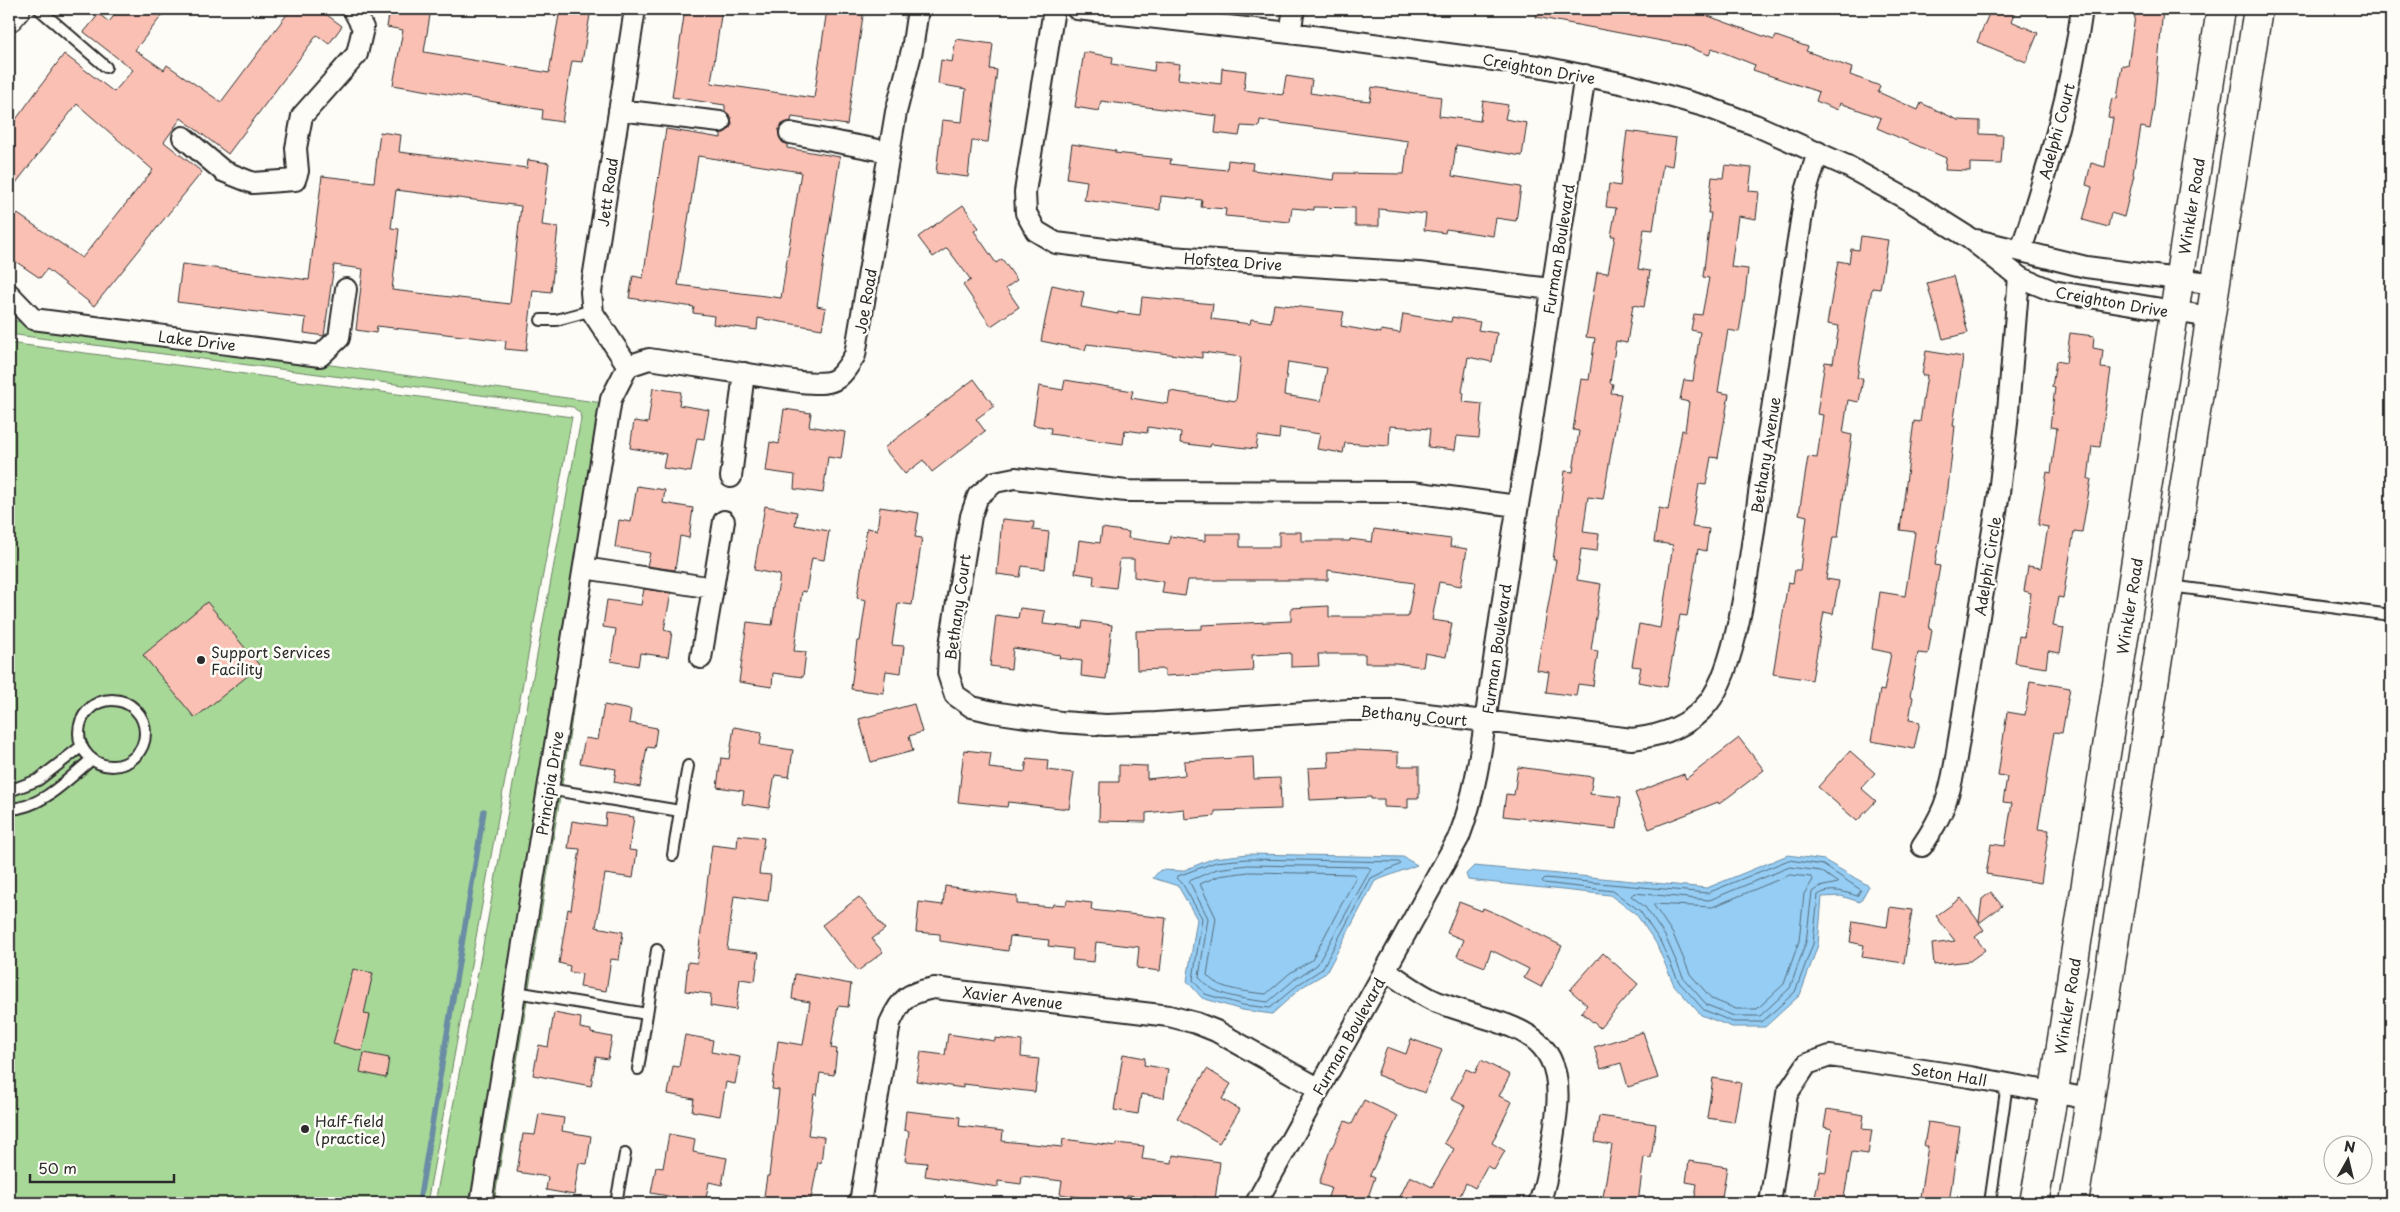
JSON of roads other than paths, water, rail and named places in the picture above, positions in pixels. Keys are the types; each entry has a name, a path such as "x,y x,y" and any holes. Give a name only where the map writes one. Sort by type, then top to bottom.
{"street":[{"path":"9,17 16,9"},
{"path":"183,137 223,171 253,182 295,180 298,171 296,148 302,116 357,54 363,28 353,9"},
{"name":"Jett Road","path":"628,366 593,310 591,292 636,9"},
{"name":"Joe Road","path":"628,366 649,359 822,384 841,378 855,355 889,152 918,9"},
{"name":"Hofstea Drive","path":"1054,9 1025,192 1026,213 1036,231 1056,243 1170,257 1419,273 1552,289"},
{"name":"Creighton Drive","path":"1077,9 1290,33 1538,66 1630,85 1707,107 1755,124 1818,152 1912,202 1969,238 2019,277 2061,293 2210,317"},
{"path":"1290,33 1294,9"},
{"name":"Adelphi Court","path":"2021,250 2063,111 2082,9"},
{"name":"Winkler Road","path":"2038,1196 2222,9"},
{"path":"2074,1203 2258,9"},
{"name":"Furman Boulevard","path":"1256,1203 1318,1088 1459,837 1469,810 1485,721 1585,75"},
{"path":"619,110 720,122"},
{"path":"790,133 889,152"},
{"name":"Bethany Avenue","path":"1666,733 1694,717 1709,702 1721,682 1735,637 1748,570 1805,195 1818,152"},
{"name":"Creighton Drive","path":"1969,238 2086,267 2216,284"},
{"name":"Adelphi Circle","path":"1922,846 1941,818 1950,793 1955,764 1998,493 2007,423 2019,277"},
{"name":"Lake Drive","path":"9,294 34,319 320,356 339,338 346,289"},
{"name":"Principia Drive","path":"486,1202 516,992 611,399 628,366"},
{"path":"731,477 744,373"},
{"name":"Bethany Court","path":"1517,506 1412,492 1126,491 1015,478 995,482 978,496 971,516 948,674 955,694 972,707 993,712 1051,720 1106,725 1349,710 1394,710 1632,739 1654,737 1666,733"},
{"path":"701,658 724,521"},
{"path":"584,568 713,588"},
{"path":"1385,970 1436,1001 1524,1032 1542,1045 1554,1063 1559,1085 1558,1106 1546,1176 1539,1203"},
{"name":"Xavier Avenue","path":"860,1203 890,1023 898,1004 914,991 934,988 1169,1016 1216,1031 1318,1088"},
{"name":"Seton Hall","path":"1770,1203 1787,1094 1807,1064 1830,1056 2054,1091 2090,1099"}],"lane":[{"path":"39,9 106,67"},
{"path":"541,320 556,320 593,310"},
{"path":"2169,586 2391,615"},
{"path":"105,700 116,700 127,704 136,710 142,720 145,731 143,743 138,753 119,765 109,766 92,759 82,746 78,731 80,721 94,705 105,700"},
{"path":"9,791 38,780 82,746"},
{"path":"9,809 36,802 49,794 92,759"},
{"path":"673,855 688,766"},
{"path":"548,789 680,811"},
{"path":"638,1069 657,950"},
{"path":"516,992 647,1014"},
{"path":"1990,1203 2007,1084"},
{"path":"616,1203 626,1154"}],"water":[{"path":"1248,854 1403,857 1417,865 1375,881 1326,973 1302,987 1272,1014 1242,1010 1202,998 1187,981 1197,919 1178,886 1153,878 1160,870 1182,871 1214,858"},
{"path":"1788,855 1824,860 1869,886 1860,902 1841,896 1822,897 1818,945 1800,995 1765,1027 1732,1027 1701,1015 1674,985 1656,943 1636,914 1610,895 1468,880 1466,874 1474,866 1707,888"}],"waterway":[{"path":"419,1203 484,811"}],"place":[{"name":"Support Services Facility","path":"201,660"},
{"name":"Half-field (practice)","path":"305,1129"}]}
